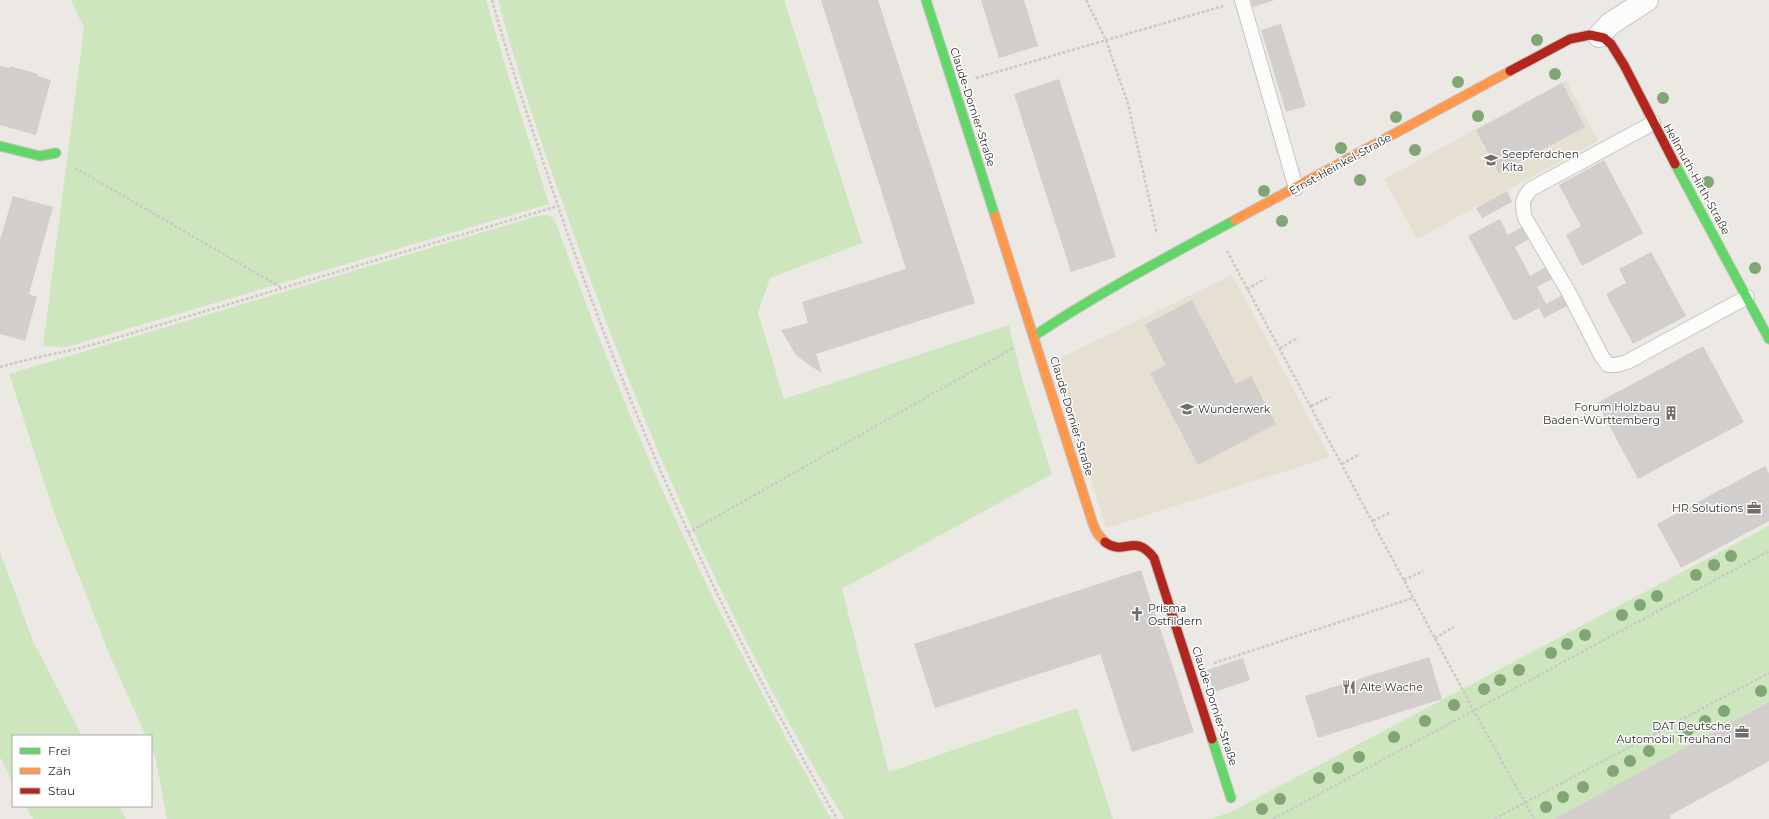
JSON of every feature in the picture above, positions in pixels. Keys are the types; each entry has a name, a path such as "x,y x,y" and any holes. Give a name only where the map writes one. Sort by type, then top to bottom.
{"street":[{"name":"Claude-Dornier-Straße","path":"926,0 1096,533 1110,546 1121,548 1134,544 1143,546 1154,558 1231,798"},
{"path":"1599,36 1610,24 1635,3"},
{"name":"Ernst-Heinkel-Straße","path":"1034,336 1058,320 1163,259 1566,41 1583,36 1599,36"},
{"name":"Hellmuth-Hirth-Straße","path":"1599,36 1616,51 1769,339"},
{"path":"0,146 40,156 56,153"}],"lane":[{"path":"1242,0 1296,188"},
{"path":"1653,123 1531,189 1524,196 1523,205 1525,218 1568,291 1602,357 1608,365 1616,365 1627,362 1747,297"}],"path":[{"path":"492,0 520,94 572,248 624,384 659,469 688,533 756,673 837,819"},
{"path":"1086,0 1106,40 1128,104 1163,259"},
{"path":"954,85 1242,0"},
{"path":"56,153 84,174 283,288"},
{"path":"0,367 33,358 56,355 102,342 558,206"},
{"path":"1217,230 1246,289 1280,348 1413,598 1534,819"},
{"path":"1246,289 1265,279"},
{"path":"688,533 1034,336"},
{"path":"1280,348 1298,338"},
{"path":"1311,406 1330,397"},
{"path":"1342,464 1360,454"},
{"path":"1373,521 1391,512"},
{"path":"1273,819 1769,550"},
{"path":"1404,580 1423,570"},
{"path":"1191,671 1413,598"},
{"path":"1435,638 1454,627"},
{"path":"1494,819 1769,673"}],"shaded area":[{"name":"Seepferdchen Kita","path":"1566,80 1598,141 1417,239 1384,179"},
{"name":"Wunderwerk","path":"1232,275 1330,457 1106,528 1054,361"}],"green space":[{"path":"71,0 486,0 549,204 66,347 43,346 84,28"},
{"path":"498,0 784,0 862,243 770,278 758,313 784,399 1009,325 1022,379 1052,474 842,589 889,772 1077,708 1113,819 844,819 766,680 730,609 664,465 604,317 566,213 525,92"},
{"path":"547,215 553,218 617,383 683,535 754,678 831,819 167,819 155,756 152,750 152,735 146,735 110,656 55,515 9,374 537,216"},
{"path":"1769,526 1769,702 1554,819 1211,819 1231,812"},
{"path":"0,552 33,641 81,735 12,735 12,781 0,757"},
{"path":"26,807 120,807 126,819 33,819"}],"building":[{"path":"821,0 878,0 975,303 816,354 822,373 796,355 781,330 808,323 802,302 906,269"},
{"path":"981,0 1024,0 1038,46 999,58"},
{"path":"1251,0 1275,0 1253,7"},
{"path":"1281,24 1306,106 1286,112 1261,30"},
{"path":"0,66 10,68 10,66 38,74 38,76 51,80 36,135 0,125"},
{"path":"1059,79 1116,257 1071,272 1014,94"},
{"path":"1562,83 1585,127 1499,173 1476,130"},
{"path":"1604,160 1643,233 1582,266 1566,235 1581,226 1559,185"},
{"path":"1507,191 1512,202 1482,218 1476,208"},
{"path":"13,196 53,207 29,294 37,297 25,341 0,334 0,240"},
{"path":"1500,219 1508,235 1524,226 1531,238 1515,247 1530,276 1546,267 1552,279 1537,287 1546,304 1563,295 1569,305 1544,318 1539,308 1514,321 1468,236"},
{"path":"1651,252 1686,316 1633,344 1606,294 1626,283 1619,269"},
{"path":"1192,300 1236,384 1251,376 1276,424 1198,465 1150,373 1166,365 1145,325"},
{"name":"Forum Holzbau Baden-Württemberg","path":"1703,346 1744,422 1638,479 1597,403"},
{"path":"1765,466 1769,473 1769,521 1681,568 1657,524"},
{"path":"1141,570 1194,732 1132,752 1100,654 935,708 914,644"},
{"path":"1429,657 1442,699 1318,738 1305,696"},
{"path":"1243,658 1250,680 1214,692 1207,670"},
{"name":"DAT Deutsche Automobil Treuhand","path":"1769,702 1769,761 1669,816 1671,819 1554,819"}],"traffic: fast":[{"path":"926,0 995,216"},
{"path":"0,146 40,156 56,153"},
{"path":"1675,164 1769,339"},
{"path":"1034,336 1108,290 1235,220"},
{"path":"1212,739 1231,798"}],"traffic: slow":[{"path":"1235,220 1510,71"},
{"path":"995,216 1093,524 1097,533 1105,542"}],"traffic: jam":[{"path":"1510,71 1570,39 1590,35 1604,38 1611,44 1624,65 1675,164"},
{"path":"1105,542 1112,546 1118,547 1135,545 1147,550 1154,558 1212,739"}],"place":[{"name":"Seepferdchen Kita","path":"1491,160"},
{"name":"Wunderwerk","path":"1187,409"},
{"name":"Forum Holzbau Baden-Württemberg","path":"1671,413"},
{"name":"HR Solutions","path":"1754,508"},
{"name":"Prisma Ostfildern","path":"1137,614"},
{"name":"Alte Wache","path":"1349,687"},
{"name":"DAT Deutsche Automobil Treuhand","path":"1742,732"}]}
